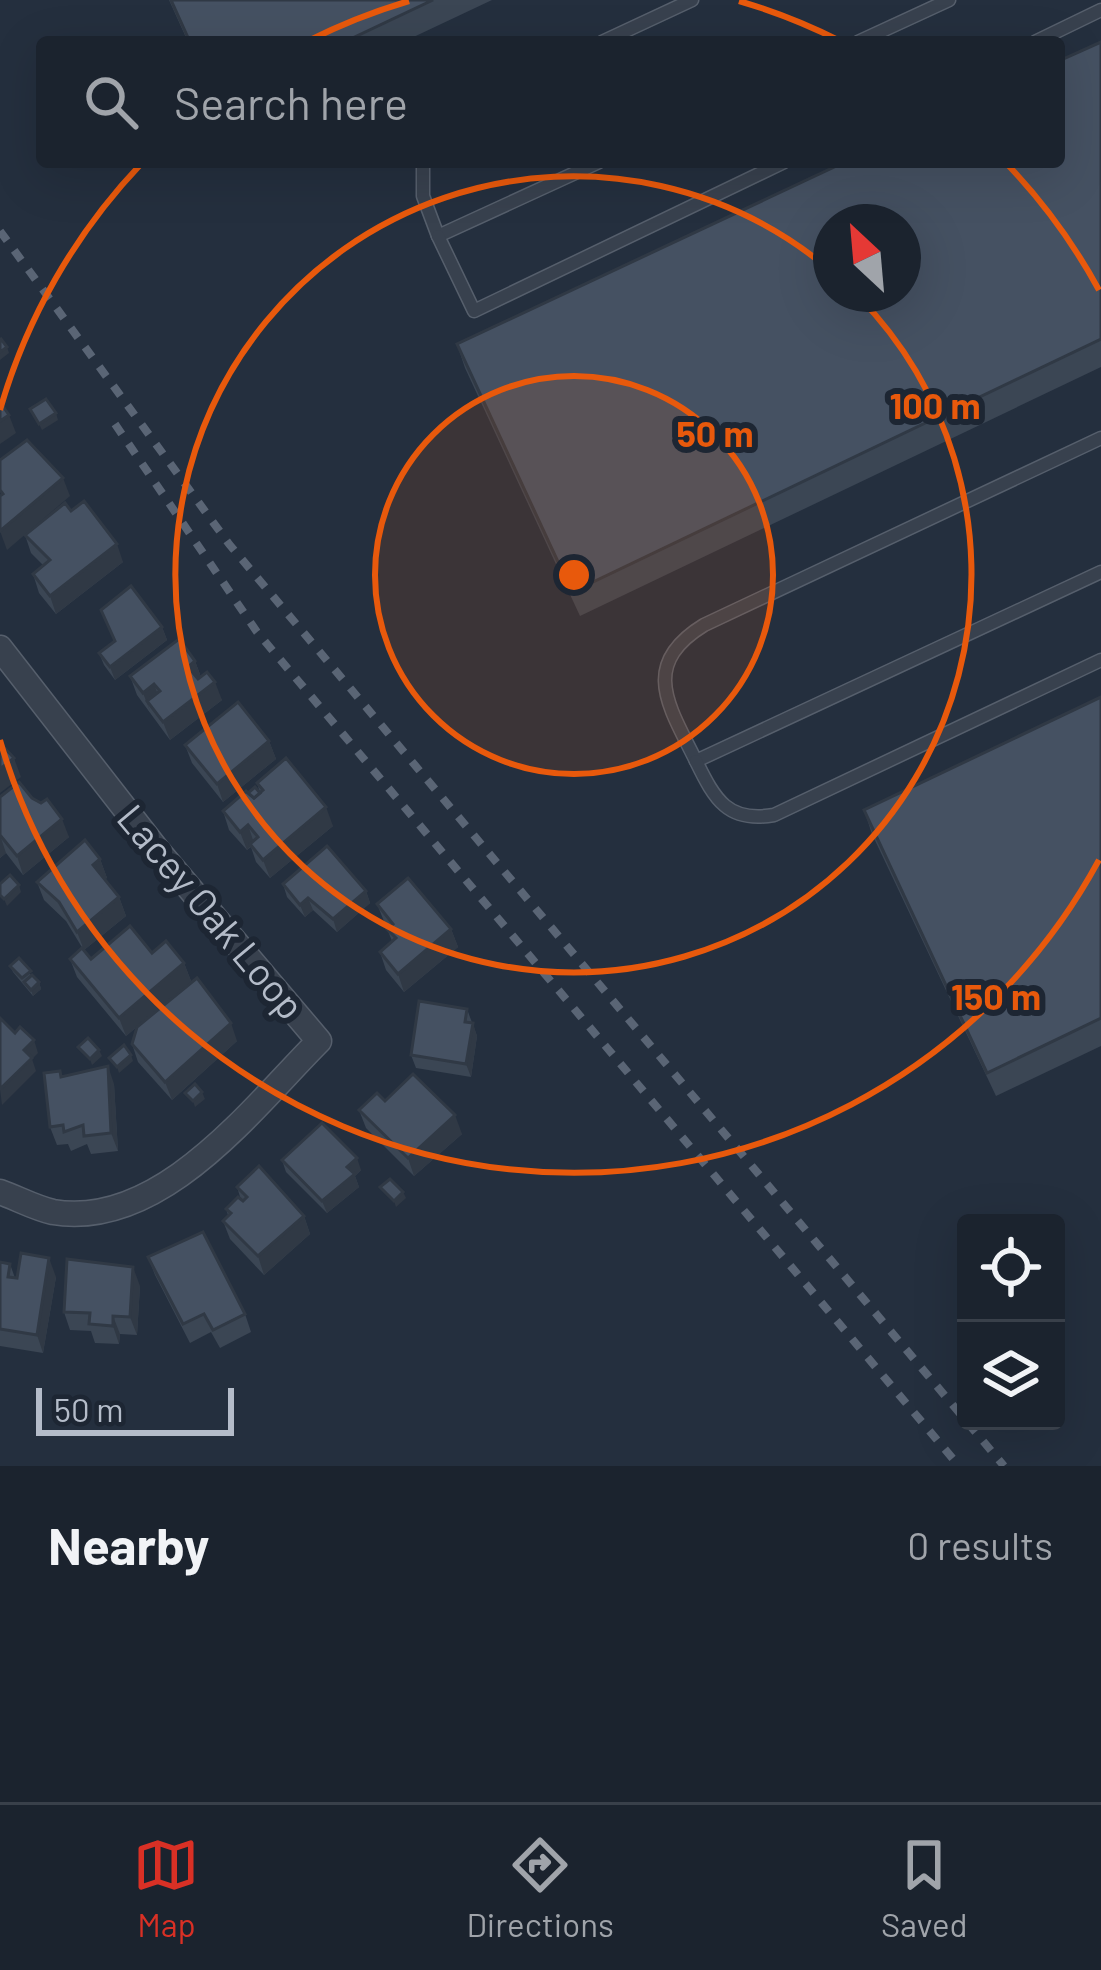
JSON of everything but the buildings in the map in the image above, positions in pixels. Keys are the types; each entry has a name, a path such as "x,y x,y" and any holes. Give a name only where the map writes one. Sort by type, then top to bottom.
{"street":[{"name":"Lacey Oak Loop","path":"0,648 158,851 320,1041 182,1178 121,1206 55,1212 0,1192"}],"lane":[{"path":"615,36 692,0"},
{"path":"871,36 949,0"},
{"path":"1047,36 1101,10"},
{"path":"423,168 423,196 474,311 772,168"},
{"path":"438,236 586,168"},
{"path":"1101,438 679,640 664,678 672,712 696,761 724,809 740,818 774,814 1101,660"},
{"path":"696,761 1101,572"}],"railway":[{"path":"0,231 229,544 1004,1466"},
{"path":"115,424 257,632 959,1466"}]}
